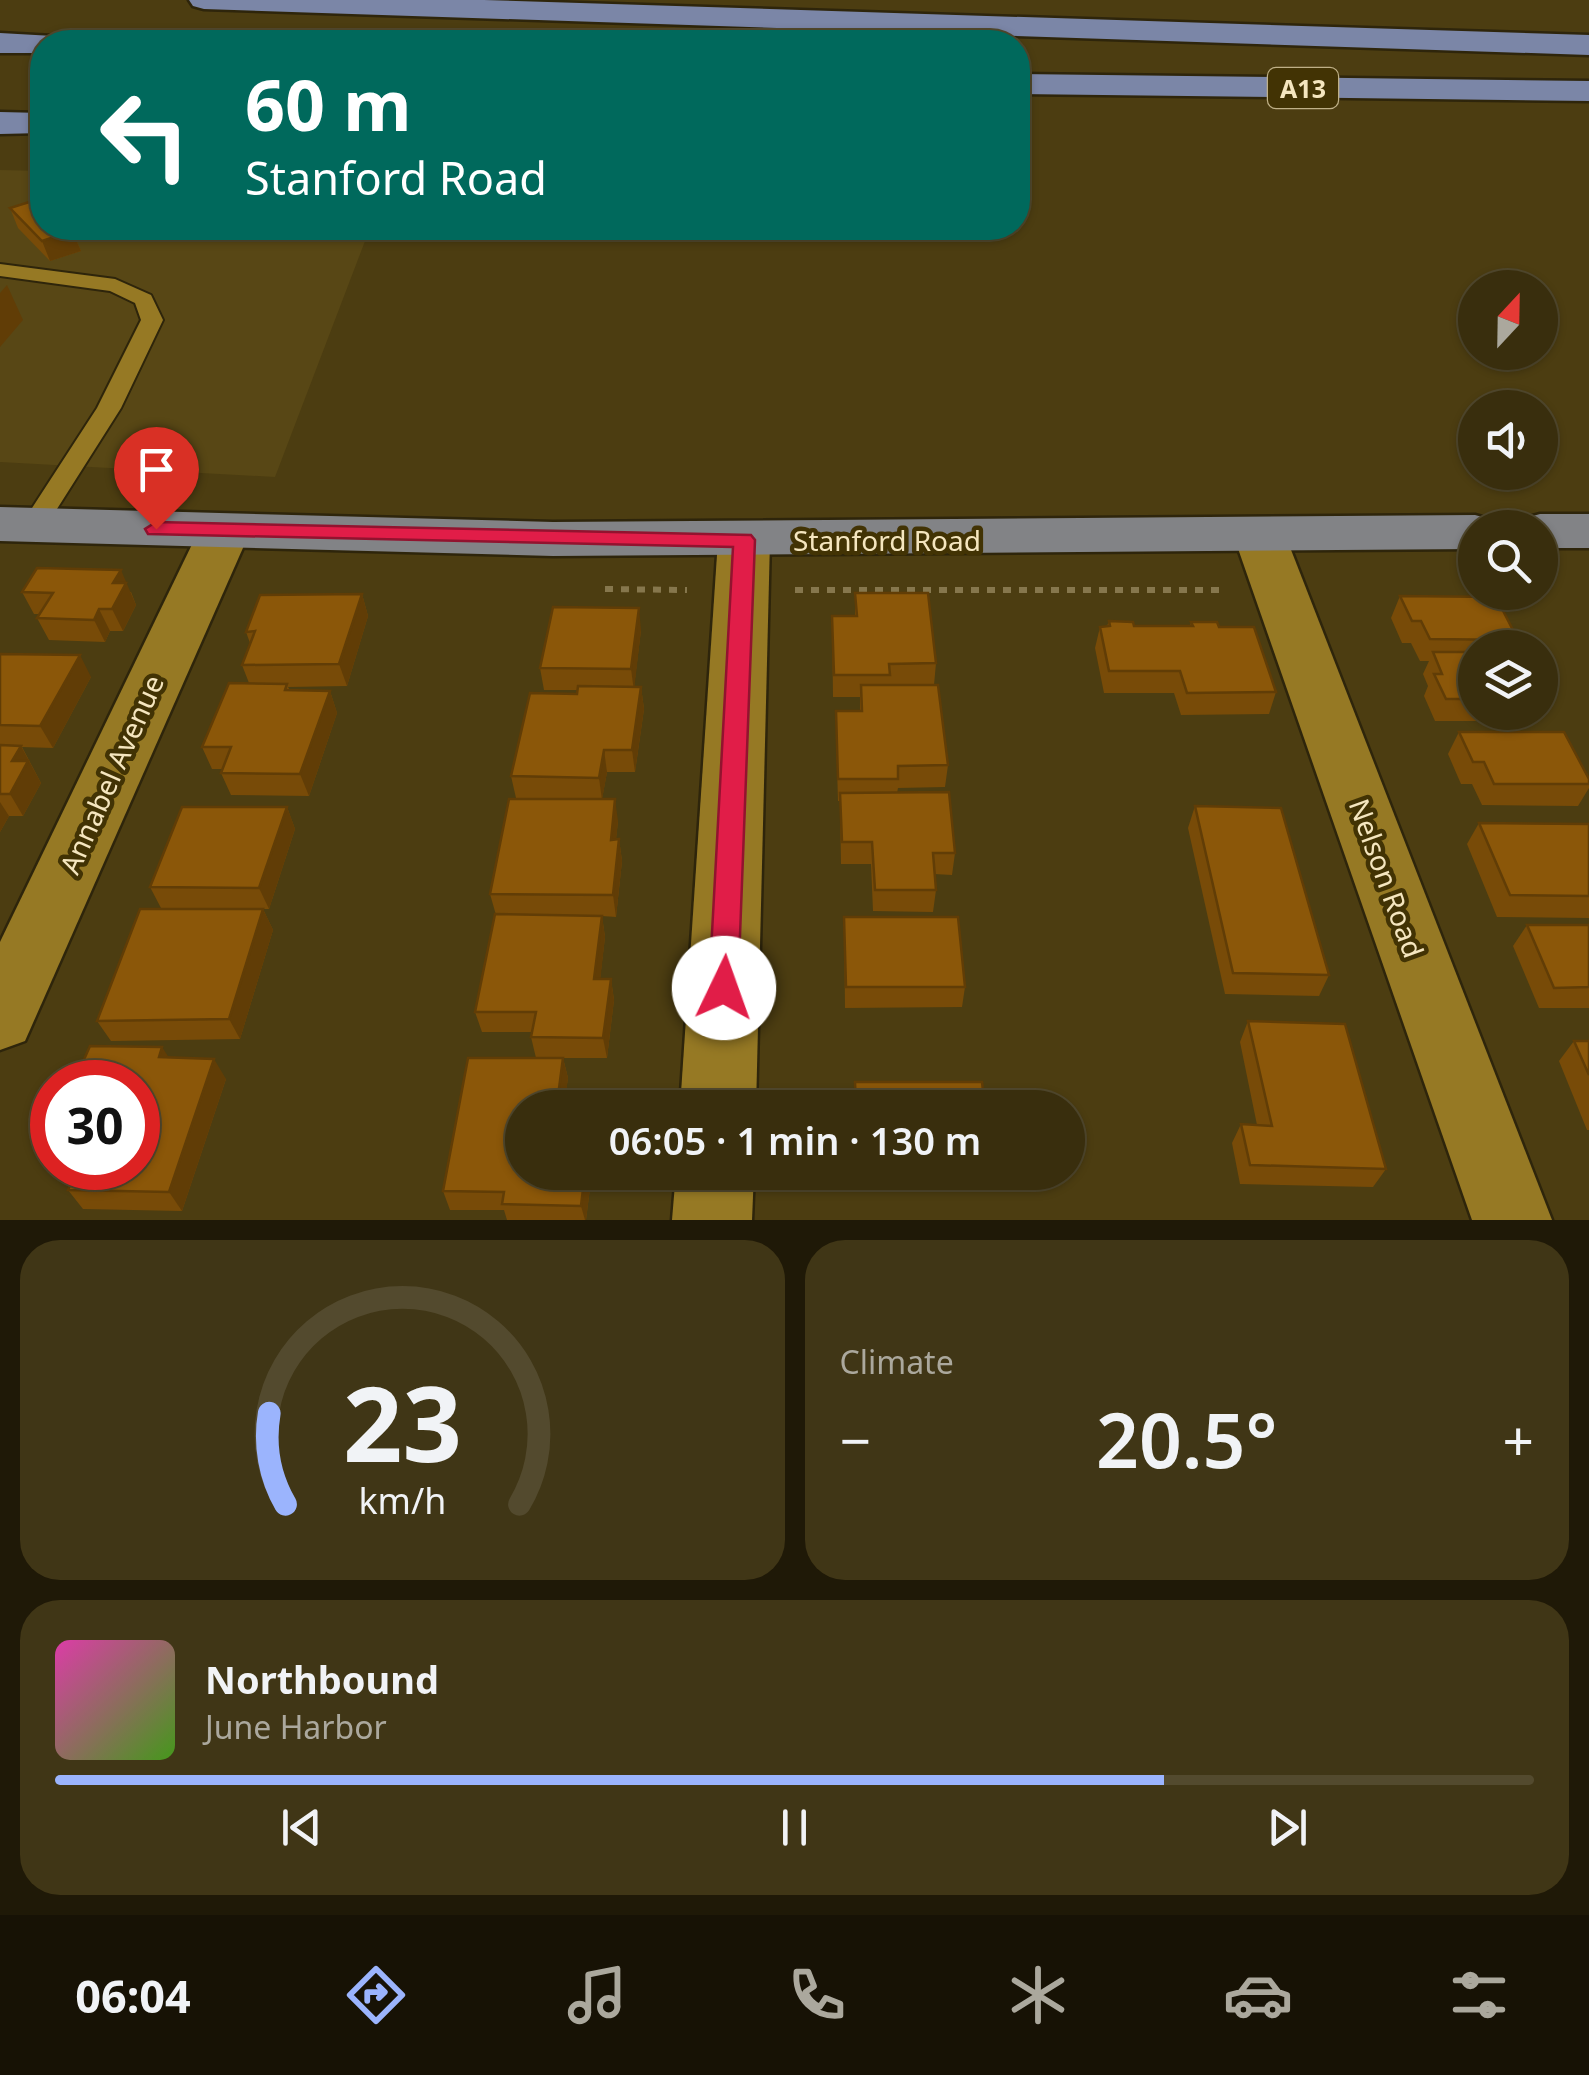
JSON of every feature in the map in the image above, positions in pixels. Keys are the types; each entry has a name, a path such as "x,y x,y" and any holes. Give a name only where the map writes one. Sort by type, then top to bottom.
{"highway":[{"path":"204,0 1589,45"},
{"path":"0,42 30,43"},
{"name":"A13","path":"1030,52 1589,58"},
{"path":"0,74 30,75"},
{"name":"A13","path":"1030,84 1589,91"},
{"path":"1030,110 1589,110"},
{"path":"0,123 30,123"}],"main road":[{"name":"Stanford Road","path":"17,524 224,532 744,540 1458,532"},
{"path":"1558,532 1589,531"}],"street":[{"name":"Annabel Avenue","path":"0,1018 224,532"},
{"name":"Nelson Road","path":"1260,537 1512,1220"},
{"path":"719,1090 744,540"},
{"path":"712,1220 714,1190"}],"lane":[{"path":"0,270 114,285 144,299 152,320 108,408 17,524"}],"shaded area":[{"path":"0,170 30,171 30,240 365,240 275,477 0,462"}],"building":[{"path":"30,202 30,229 10,208"},
{"path":"37,568 121,570 113,583 126,583 112,609 99,609 94,620 37,618 53,593 22,592"},
{"path":"855,593 928,593 936,663 889,664 890,675 834,675 832,616 857,616"},
{"path":"362,594 339,664 242,665 255,631 246,632 260,595"},
{"path":"1400,596 1458,597 1458,610 1503,610 1513,630 1458,630 1458,639 1430,639 1421,621 1412,621"},
{"path":"553,607 639,608 631,669 540,668"},
{"path":"1109,621 1133,622 1134,626 1217,622 1219,627 1254,627 1276,692 1187,693 1180,671 1109,671 1100,627 1110,626"},
{"path":"1433,652 1458,652 1458,699 1446,699 1434,674 1442,674"},
{"path":"0,654 80,655 40,726 0,725"},
{"path":"229,683 287,684 285,690 330,691 300,774 221,773 231,747 202,747"},
{"path":"861,685 938,685 948,765 898,766 898,779 838,779 836,711 862,711"},
{"path":"578,686 641,687 632,750 604,750 599,778 511,776 530,693 577,694"},
{"path":"1459,732 1564,732 1589,784 1494,784 1484,762 1473,762"},
{"path":"0,745 21,746 12,761 28,761 10,794 0,794"},
{"path":"949,792 955,853 933,853 936,890 875,890 872,842 842,842 840,793"},
{"path":"509,799 615,799 611,840 619,839 613,895 490,894"},
{"path":"1195,806 1281,808 1329,975 1233,973"},
{"path":"182,807 287,807 259,888 150,887"},
{"path":"1479,823 1589,824 1589,896 1510,895"},
{"path":"140,909 263,909 229,1019 97,1021"},
{"path":"495,914 602,916 594,979 611,979 603,1038 531,1037 536,1012 475,1012"},
{"path":"844,917 958,917 965,987 846,987"},
{"path":"1527,925 1589,925 1589,987 1554,988"},
{"path":"1248,1021 1345,1024 1386,1169 1250,1165 1241,1124 1272,1126"},
{"path":"1574,1041 1589,1041 1589,1075"},
{"path":"90,1046 162,1047 159,1057 214,1059 169,1192 68,1190 160,1190 160,1060 84,1060"},
{"path":"468,1058 563,1058 559,1090 505,1090 505,1190 583,1190 581,1206 502,1204 504,1192 443,1191"},
{"path":"855,1082 982,1082 983,1090 855,1090"}],"route":[{"path":"156,529 316,535 744,540 724,988"}]}
